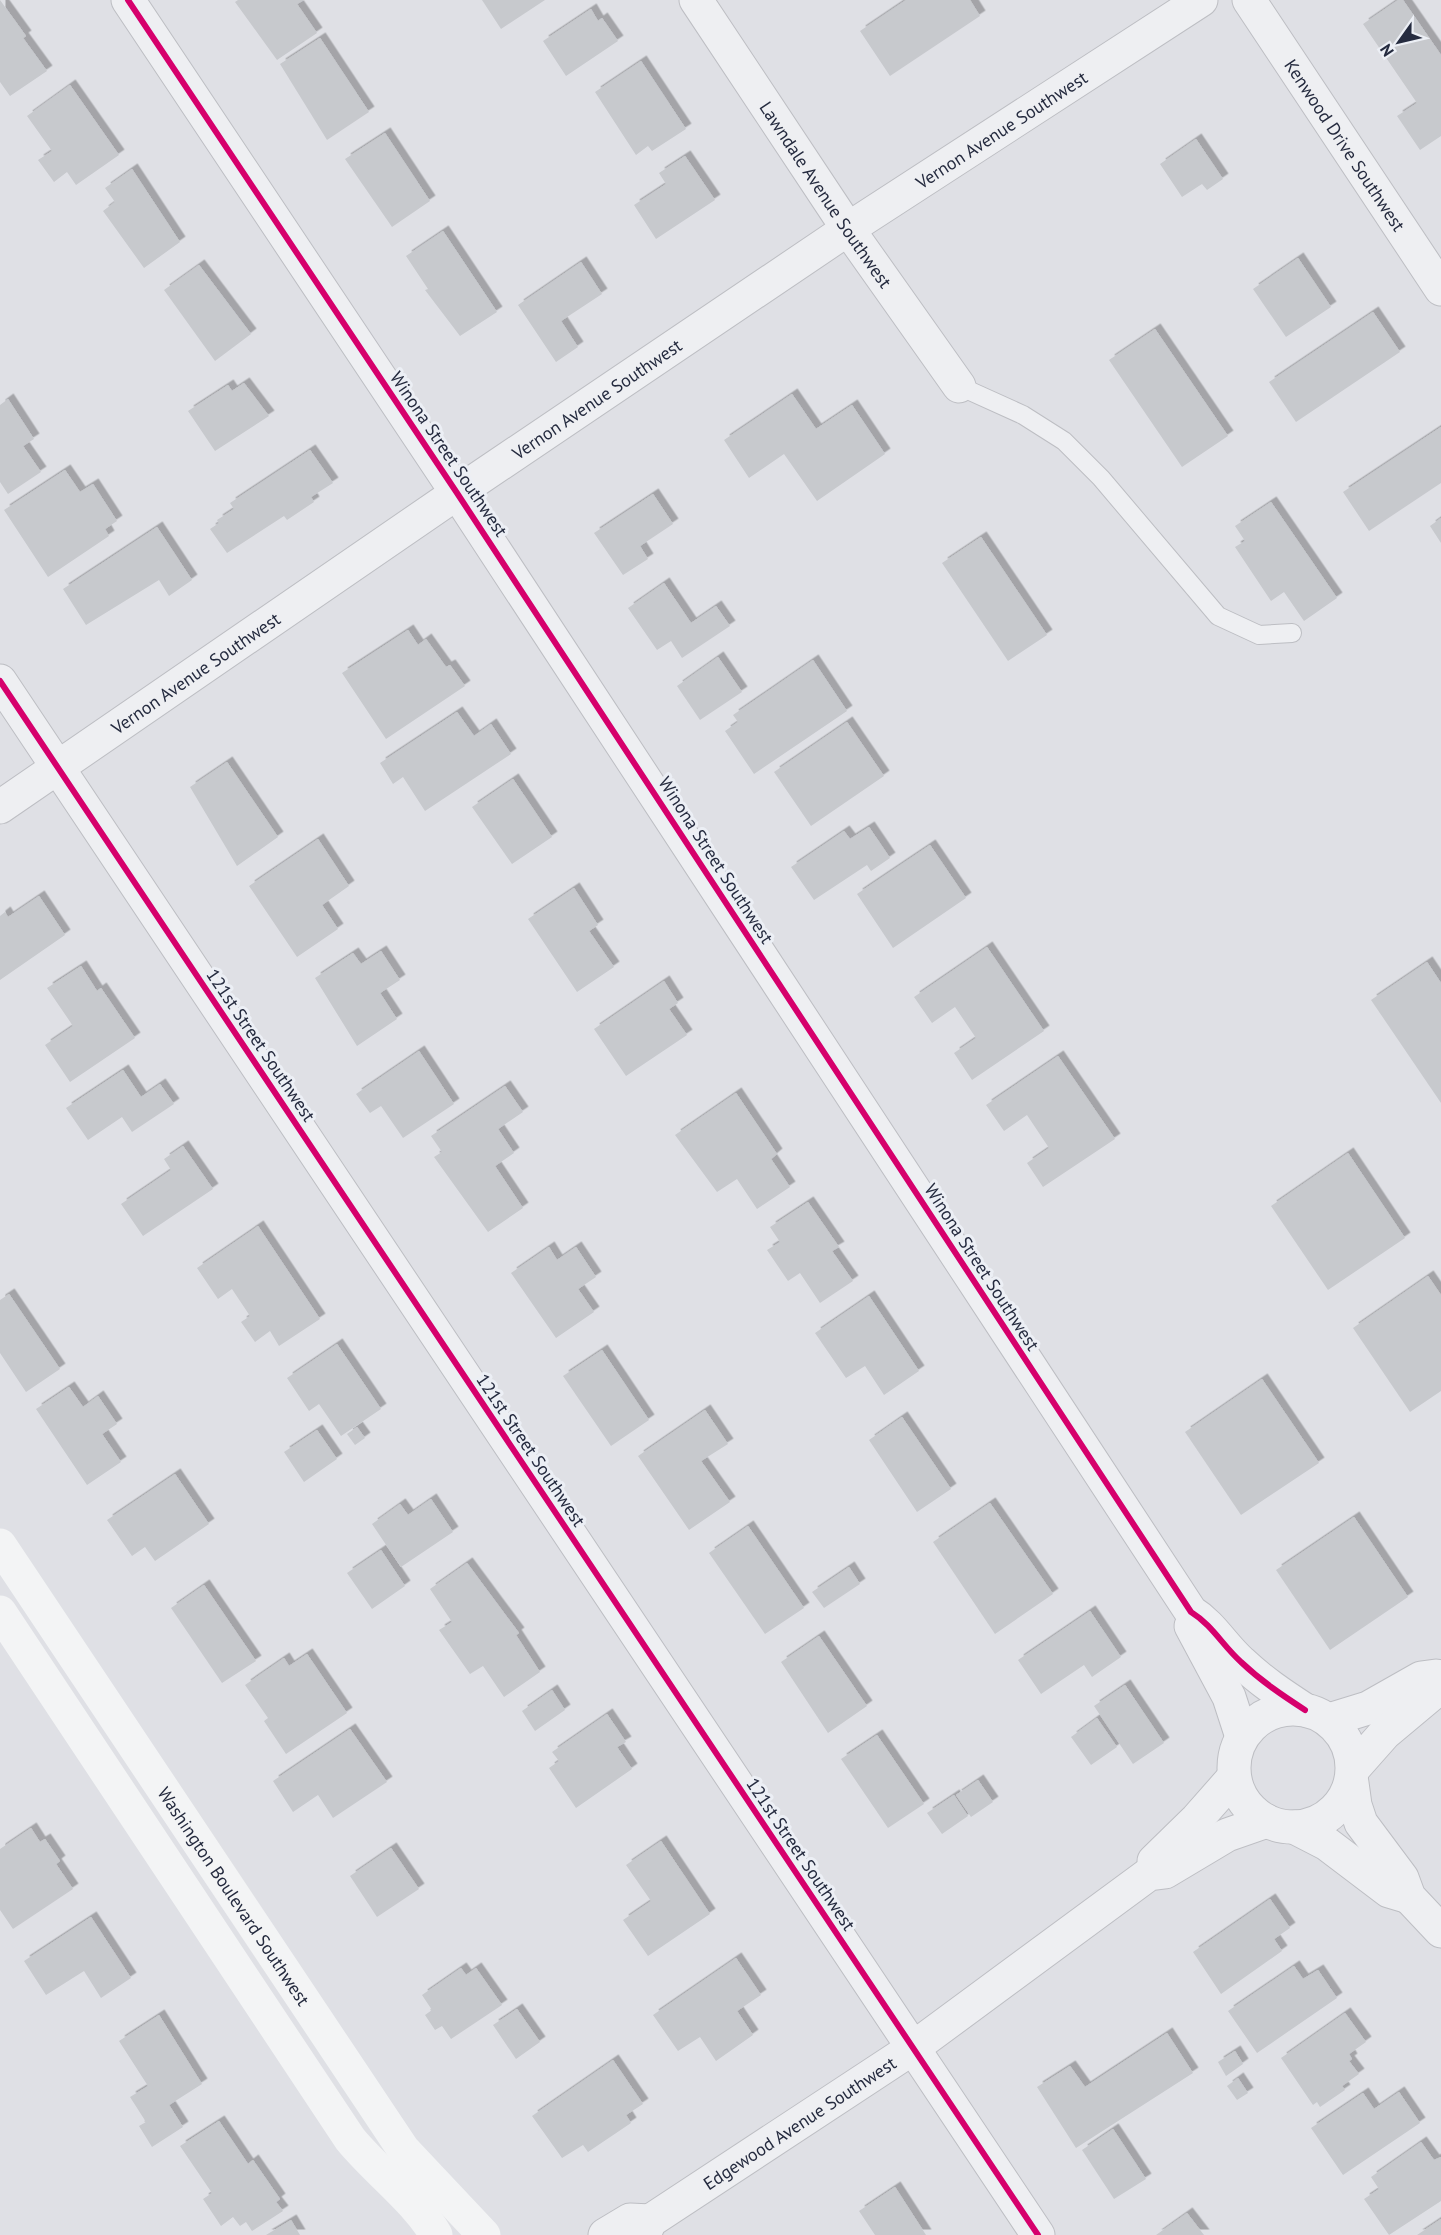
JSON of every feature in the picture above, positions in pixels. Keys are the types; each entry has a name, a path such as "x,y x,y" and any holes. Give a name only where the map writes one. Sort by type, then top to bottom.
{"main road":[{"name":"Washington Boulevard Southwest","path":"0,1545 403,2149 484,2235"},
{"name":"Washington Boulevard Southwest","path":"3,1622 350,2139 373,2167 419,2211 436,2235"}],"street":[{"name":"Winona Street Southwest","path":"128,0 457,493 1191,1612 1206,1622 1240,1662 1267,1686 1317,1715"},
{"name":"Lawndale Avenue Southwest","path":"696,0 848,229 959,386"},
{"name":"Vernon Avenue Southwest","path":"0,807 457,493 848,229 1201,0"},
{"name":"Kenwood Drive Southwest","path":"1249,0 1441,289"},
{"name":"121st Street Southwest","path":"0,681 1038,2235"},
{"name":"Winona Street Southwest","path":"1191,1612 1192,1631 1229,1697 1242,1737"},
{"path":"1409,1897 1389,1891 1327,1844 1280,1824 1246,1804 1234,1777 1234,1760 1242,1737 1262,1718 1279,1712 1317,1715 1368,1708 1421,1678 1441,1676"},
{"path":"1280,1824 1306,1826 1333,1811 1353,1775 1385,1733 1433,1693 1441,1676"},
{"path":"1317,1715 1346,1738 1353,1753 1355,1805 1361,1823 1401,1878 1409,1897 1441,1931"},
{"name":"Edgewood Avenue Southwest","path":"1149,1874 1155,1860 1197,1819 1234,1777"},
{"name":"Edgewood Avenue Southwest","path":"605,2235 630,2220 647,2228 913,2048 1149,1874 1164,1872 1227,1835 1280,1824"}],"lane":[{"path":"959,386 1023,415 1064,441 1101,478 1218,616 1259,635 1292,633"}],"building":[{"path":"0,0 26,36 23,38 47,71 10,96 0,82"},
{"path":"238,0 304,0 297,4 317,33 277,60 235,2"},
{"path":"482,0 545,0 501,29"},
{"path":"906,0 970,0 980,16 890,76 860,31"},
{"path":"1398,0 1403,0 1441,55 1441,136 1420,150 1397,116 1417,103 1363,24"},
{"path":"591,9 598,21 602,18 618,41 566,76 543,41"},
{"path":"320,38 369,112 327,140 280,64"},
{"path":"641,61 686,129 652,151 648,146 636,155 595,92"},
{"path":"70,85 119,155 76,185 67,172 54,182 38,160 52,151 27,116"},
{"path":"385,133 430,201 392,227 345,159"},
{"path":"1196,139 1223,179 1207,190 1202,184 1182,197 1160,164"},
{"path":"685,156 715,200 656,239 634,205 666,184 659,173"},
{"path":"132,169 180,242 144,268 103,211 115,202 105,188"},
{"path":"443,231 497,312 460,336 425,290 428,289 406,256"},
{"path":"1298,258 1331,307 1286,337 1253,289"},
{"path":"581,262 602,294 561,321 578,347 556,362 518,305"},
{"path":"199,265 251,334 215,361 164,290"},
{"path":"1373,312 1400,352 1296,422 1269,382"},
{"path":"1155,329 1228,436 1182,467 1109,360"},
{"path":"244,383 269,416 215,451 188,411 228,385 232,391"},
{"path":"792,394 816,429 852,405 885,454 817,501 784,454 749,478 724,440"},
{"path":"8,399 34,439 23,446 41,472 8,494 0,482 0,405"},
{"path":"1441,427 1441,483 1369,531 1343,492"},
{"path":"310,450 333,483 311,497 314,502 287,520 284,516 227,553 210,529 219,523 217,520 234,509 230,503"},
{"path":"65,470 80,492 93,484 117,521 105,529 109,536 48,577 4,510"},
{"path":"653,494 673,524 640,546 648,559 623,575 594,533"},
{"path":"1271,502 1337,598 1304,621 1284,592 1271,601 1235,547 1245,541 1235,526"},
{"path":"1441,518 1441,543 1430,526"},
{"path":"157,527 192,580 169,596 159,580 86,625 63,589"},
{"path":"981,537 1047,635 1008,661 942,563"},
{"path":"664,583 691,623 716,606 730,626 682,658 671,641 657,650 628,608"},
{"path":"408,630 418,645 426,639 446,667 450,665 465,686 386,739 342,673"},
{"path":"718,657 742,692 700,720 677,686"},
{"path":"813,660 847,711 754,774 725,731 738,722 733,715"},
{"path":"457,712 474,736 491,724 511,754 425,811 403,777 393,784 380,763"},
{"path":"847,722 884,776 811,826 774,772"},
{"path":"227,762 278,837 237,866 190,787"},
{"path":"513,779 552,837 512,864 472,807"},
{"path":"869,827 890,858 871,871 867,865 814,900 791,867 844,831 850,839"},
{"path":"318,839 349,886 322,905 338,929 297,957 249,886"},
{"path":"930,845 966,898 893,948 857,894"},
{"path":"574,888 598,925 589,931 614,967 577,992 528,919"},
{"path":"39,896 65,935 0,980 0,916 5,912 8,917"},
{"path":"987,947 1044,1031 972,1080 954,1053 976,1038 955,1007 932,1023 914,997"},
{"path":"381,951 400,980 380,993 397,1019 357,1046 315,978 353,953 361,964"},
{"path":"1427,962 1441,983 1441,1103 1371,1000"},
{"path":"81,966 97,991 101,988 135,1038 70,1082 45,1045 73,1026 47,988"},
{"path":"664,981 678,1003 669,1009 687,1035 626,1076 594,1029"},
{"path":"419,1051 454,1104 403,1138 381,1106 370,1113 356,1094"},
{"path":"1058,1056 1115,1139 1043,1187 1027,1163 1049,1148 1027,1115 1004,1131 986,1105"},
{"path":"123,1070 141,1097 160,1084 174,1104 132,1132 122,1117 88,1140 66,1108"},
{"path":"505,1086 523,1112 498,1129 514,1153 495,1166 523,1208 488,1232 434,1157 442,1152 431,1136"},
{"path":"736,1093 777,1154 771,1159 790,1187 757,1209 737,1179 717,1192 675,1135"},
{"path":"183,1146 213,1189 143,1236 121,1204 171,1170 164,1159"},
{"path":"1348,1153 1405,1238 1328,1290 1271,1206"},
{"path":"808,1202 839,1247 832,1251 853,1281 820,1303 800,1273 788,1281 767,1250 780,1242 770,1227"},
{"path":"258,1226 320,1319 279,1346 270,1331 255,1342 241,1322 250,1316 232,1289 218,1299 197,1268"},
{"path":"549,1247 557,1260 576,1247 596,1277 578,1289 594,1312 556,1338 511,1273"},
{"path":"1428,1276 1441,1295 1441,1391 1410,1412 1353,1328"},
{"path":"9,1294 60,1369 26,1392 0,1353 0,1300"},
{"path":"869,1296 919,1371 884,1395 865,1366 846,1378 815,1333"},
{"path":"337,1344 381,1409 341,1436 319,1404 309,1411 287,1378"},
{"path":"602,1350 649,1420 611,1446 563,1376"},
{"path":"1262,1379 1319,1463 1241,1515 1185,1432"},
{"path":"69,1387 83,1407 98,1396 117,1424 102,1434 121,1462 87,1485 36,1409"},
{"path":"705,1410 728,1444 701,1461 730,1502 689,1530 638,1456"},
{"path":"902,1417 951,1489 917,1512 869,1440"},
{"path":"357,1427 365,1438 355,1445 347,1434"},
{"path":"317,1430 337,1459 304,1482 284,1452"},
{"path":"175,1474 209,1524 155,1561 145,1547 132,1556 107,1520"},
{"path":"431,1499 453,1532 401,1567 372,1524 400,1504 408,1515"},
{"path":"990,1503 1053,1594 995,1634 933,1542"},
{"path":"1354,1517 1408,1597 1330,1650 1276,1570"},
{"path":"748,1526 804,1608 765,1634 709,1553"},
{"path":"381,1550 405,1586 372,1609 347,1573"},
{"path":"467,1563 519,1633 516,1635 540,1672 504,1697 483,1666 470,1674 439,1630 452,1622 430,1589"},
{"path":"849,1567 860,1584 824,1608 812,1592"},
{"path":"204,1585 256,1661 222,1683 171,1608"},
{"path":"1090,1611 1121,1657 1092,1677 1084,1665 1041,1694 1018,1660"},
{"path":"819,1636 867,1706 828,1733 781,1662"},
{"path":"307,1654 347,1713 286,1754 264,1721 268,1718 245,1685 284,1658 289,1666"},
{"path":"1125,1685 1164,1743 1133,1764 1094,1706"},
{"path":"552,1690 565,1710 535,1731 522,1711"},
{"path":"607,1714 626,1742 617,1747 632,1769 576,1808 549,1768 559,1761 552,1752"},
{"path":"1097,1718 1117,1747 1091,1765 1071,1737"},
{"path":"350,1729 387,1782 333,1818 318,1795 293,1812 273,1781"},
{"path":"877,1735 924,1804 888,1828 841,1759"},
{"path":"978,1780 993,1802 971,1817 956,1795"},
{"path":"954,1795 968,1816 942,1834 927,1813"},
{"path":"31,1828 40,1842 45,1839 60,1861 56,1864 73,1889 13,1929 0,1910 0,1849"},
{"path":"661,1841 710,1914 648,1956 623,1920 651,1901 626,1865"},
{"path":"391,1848 419,1889 377,1917 350,1876"},
{"path":"1270,1899 1290,1928 1274,1939 1282,1951 1221,1994 1193,1952"},
{"path":"91,1917 131,1978 101,1998 84,1971 46,1995 24,1961"},
{"path":"736,1958 761,1995 737,2011 753,2035 716,2061 700,2037 678,2051 653,2015"},
{"path":"1294,1966 1303,1979 1318,1970 1337,1998 1257,2053 1228,2011"},
{"path":"461,1968 466,1975 476,1968 502,2005 451,2039 442,2026 435,2030 425,2015 432,2010 422,1995"},
{"path":"517,2009 540,2042 516,2059 493,2025"},
{"path":"1345,2013 1366,2042 1349,2054 1352,2059 1349,2061 1359,2074 1342,2086 1345,2090 1320,2107 1317,2102 1313,2105 1281,2058"},
{"path":"159,2015 202,2084 169,2105 183,2127 152,2147 139,2126 146,2122 130,2097 148,2086 119,2041"},
{"path":"1167,2033 1193,2073 1076,2148 1037,2087 1070,2066 1085,2087"},
{"path":"1235,2051 1243,2064 1226,2076 1218,2062"},
{"path":"613,2060 643,2104 626,2115 631,2123 588,2152 583,2145 562,2158 532,2116"},
{"path":"1238,2078 1248,2093 1237,2100 1227,2086"},
{"path":"1399,2092 1420,2123 1343,2175 1311,2128 1363,2093 1374,2109"},
{"path":"219,2121 248,2164 253,2160 280,2199 276,2202 283,2211 252,2231 246,2222 240,2226 233,2217 221,2226 203,2199 212,2193 180,2146"},
{"path":"1113,2129 1146,2179 1114,2199 1082,2150"},
{"path":"1421,2142 1434,2160 1441,2157 1441,2201 1389,2235 1364,2199 1379,2189 1371,2177"},
{"path":"895,2187 926,2235 875,2235 859,2211"},
{"path":"1187,2213 1204,2235 1156,2235"},
{"path":"1441,2219 1441,2235 1417,2235"},
{"path":"291,2220 300,2235 266,2235"}],"cycle path":[{"path":"128,0 457,493 1191,1612 1205,1623 1249,1669 1305,1710"},
{"path":"0,681 1038,2235"}]}
